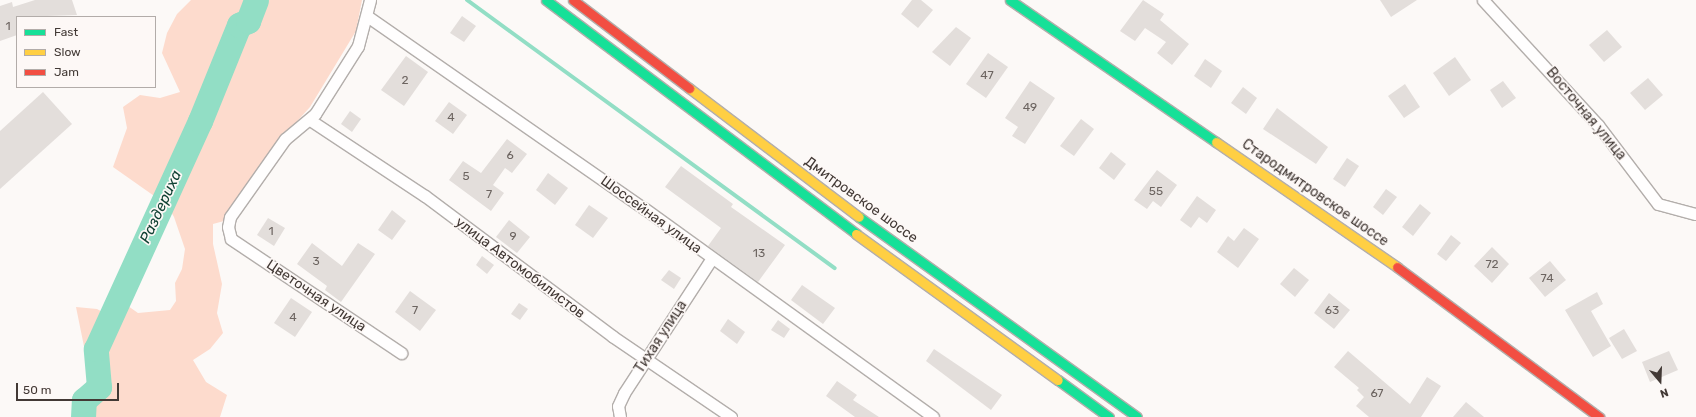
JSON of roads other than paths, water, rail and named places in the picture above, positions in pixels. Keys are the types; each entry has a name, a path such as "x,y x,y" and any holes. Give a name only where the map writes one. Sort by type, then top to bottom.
{"main road":[{"path":"546,0 825,211 1109,417"},
{"name":"Дмитровское шоссе","path":"573,0 829,195 1137,417"},
{"name":"Стародмитровское шоссе","path":"1011,0 1385,258 1599,417"}],"street":[{"path":"310,120 358,46 370,0"},
{"name":"Восточная улица","path":"1483,0 1598,125 1658,204 1696,214"},
{"name":"Шоссейная улица","path":"367,16 712,258 933,417"},
{"name":"Цветочная улица","path":"310,120 285,139 230,217 231,239 401,353"},
{"name":"улица Автомобилистов","path":"310,120 425,196 492,249 647,360 731,417"},
{"name":"Тихая улица","path":"620,417 618,406 712,258"}],"waterway":[{"name":"Раздериха","path":"83,417 84,400 99,387 96,349 200,121 239,25 248,21 256,0"},
{"path":"467,0 835,268"}]}
